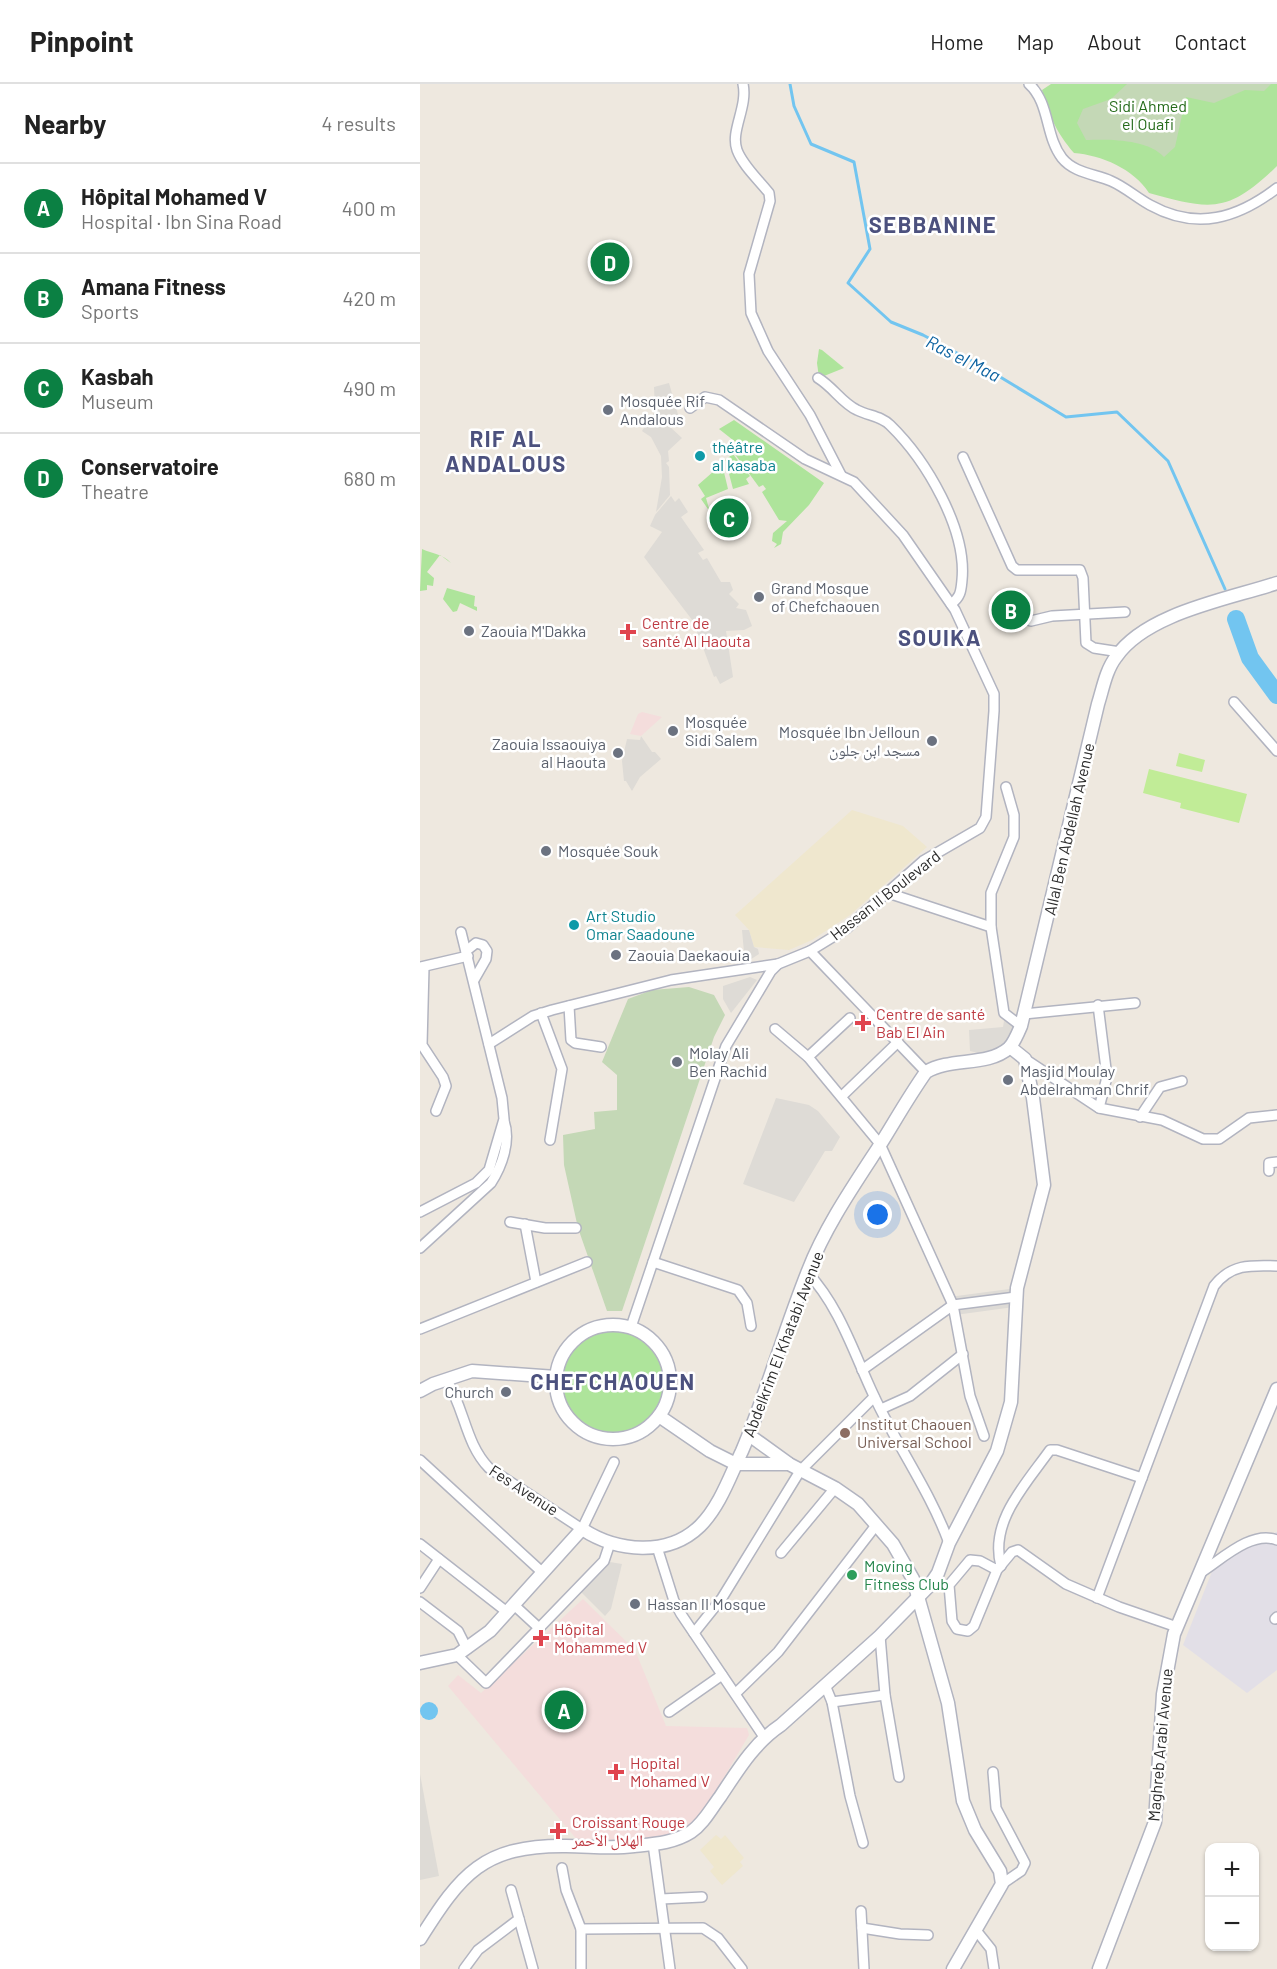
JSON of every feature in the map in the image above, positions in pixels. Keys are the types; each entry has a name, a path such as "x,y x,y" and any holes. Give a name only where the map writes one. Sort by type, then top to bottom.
{"street":[{"path":"743,84 745,97 736,133 737,150 769,193 770,201 749,274 751,313 768,351 810,415 841,475"},
{"path":"1029,84 1041,101 1049,132 1064,160 1077,170 1110,181 1168,214 1192,218 1230,216 1254,206 1277,188"},
{"path":"818,378 851,407 884,420 903,439 931,480 959,538 963,554 961,591 951,604"},
{"path":"690,408 705,397 719,400 806,459 831,473 841,475"},
{"path":"963,457 1012,566 1017,570 1080,570 1083,578 1085,638 1088,645 1119,652"},
{"name":"Hassan II Boulevard","path":"489,1044 541,1013 670,980 778,964 810,951 846,929 923,861 980,828 986,817 994,694 951,604 903,535 854,482 841,475"},
{"name":"Allal Ben Abdellah Avenue","path":"1010,1047 1022,1020 1098,704 1108,671 1119,652 1138,634 1208,605 1277,583"},
{"path":"1012,601 1029,621 1084,613 1125,612"},
{"path":"1234,702 1277,751"},
{"path":"1006,787 1014,815 1015,830 991,893 991,927 1004,1013 1022,1020 1098,1005 1135,1003"},
{"path":"888,893 991,927"},
{"path":"420,1248 476,1199 495,1178 507,1134 489,1044 461,932"},
{"path":"436,1111 446,1086 443,1077 422,1045 422,967 467,953 476,943 483,945 487,951 486,959 474,980"},
{"path":"810,951 926,1072 936,1066 987,1058 1010,1047 1099,1107 1162,1120 1195,1137 1219,1139 1243,1120 1277,1115"},
{"path":"631,1327 726,1046 735,1027 778,964"},
{"path":"1098,1005 1107,1077 1099,1107"},
{"path":"569,1006 574,1043 601,1047"},
{"path":"541,1013 562,1069 550,1140"},
{"path":"808,1057 850,1018"},
{"path":"776,1029 808,1057 880,1144 953,1305 970,1395 984,1436"},
{"path":"842,1096 898,1042"},
{"path":"420,1940 444,1900 462,1878 478,1866 509,1851 550,1846 602,1848 653,1844 677,1839 693,1831 764,1737 880,1636 938,1574 949,1543 997,1451 1011,1402 1016,1297 1023,1255 1040,1205 1044,1185 1033,1098 1025,1059"},
{"name":"Abdelkrim El Khatabi Avenue","path":"657,1547 688,1535 699,1527 715,1506 749,1435 807,1272 835,1217 926,1072"},
{"path":"1140,1117 1160,1087 1182,1081"},
{"path":"420,1212 444,1202 483,1178 492,1161 504,1119"},
{"path":"1269,1171 1269,1163 1277,1162"},
{"path":"510,1222 545,1228 576,1228"},
{"path":"525,1224 536,1282"},
{"path":"420,1329 587,1262"},
{"path":"653,1262 738,1290 747,1303 751,1326"},
{"path":"1097,1598 1214,1286 1224,1273 1233,1270 1277,1266"},
{"path":"807,1272 827,1297 874,1397 928,1495 949,1543"},
{"path":"862,1370 953,1305 1016,1297"},
{"path":"598,1326 631,1327 657,1345 668,1367 669,1393 659,1416 644,1430 625,1438 594,1436 584,1432 568,1418 558,1399 556,1377 562,1354 577,1336 598,1326"},
{"path":"881,1409 910,1396 963,1354"},
{"path":"420,1391 446,1379 472,1371 556,1377"},
{"name":"Fes Avenue","path":"446,1379 462,1408 477,1456 489,1468 582,1529"},
{"name":"Maghreb Arabi Avenue","path":"1099,1969 1155,1822 1163,1694 1177,1627 1277,1389"},
{"path":"694,1633 722,1598 800,1471 874,1397"},
{"path":"659,1416 710,1451 736,1464 789,1464"},
{"path":"749,1435 800,1471 835,1488 858,1504 877,1524 910,1570 948,1703 963,1801 975,1830 1000,1870 1002,1884"},
{"path":"999,1568 997,1536 1002,1521 1050,1450 1057,1450 1142,1479"},
{"path":"420,1460 543,1574"},
{"path":"420,1663 462,1652 490,1631 582,1529 614,1462"},
{"path":"781,1553 835,1488"},
{"path":"736,1693 778,1652 877,1524"},
{"path":"582,1529 610,1543 634,1549 657,1547 674,1601 764,1737"},
{"path":"1198,1575 1252,1540 1266,1537 1277,1540"},
{"path":"420,1602 458,1631 462,1652 486,1683 604,1561 610,1543"},
{"path":"420,1544 539,1628"},
{"path":"999,1568 970,1560 949,1585 952,1621 957,1629 968,1631 974,1626 999,1568 1012,1552 1018,1550 1066,1584 1097,1598 1177,1627"},
{"path":"420,1588 439,1559"},
{"path":"880,1636 885,1695 899,1777"},
{"path":"669,1712 722,1675"},
{"path":"825,1685 832,1702 850,1796 863,1843"},
{"path":"832,1702 885,1695"},
{"path":"953,1969 1002,1884 1021,1871 1025,1863 996,1808 993,1772"},
{"path":"653,1844 670,1969"},
{"path":"562,1868 566,1890 580,1929 581,1969"},
{"path":"510,1890 533,1969"},
{"path":"662,1899 702,1897"},
{"path":"861,1911 864,1969"},
{"path":"464,1969 478,1950 519,1919"},
{"path":"580,1929 703,1928 718,1938 742,1969"},
{"path":"862,1928 928,1935"},
{"path":"975,1929 991,1949 994,1969"}],"shaded area":[{"path":"669,383 679,418 669,426 682,438 668,451 669,461 666,463 669,467 670,495 656,512 662,477 661,456 651,437 642,431 655,411 654,387"},
{"path":"671,496 675,502 679,498 688,512 681,517 704,550 698,553 703,560 707,558 721,582 730,582 733,590 729,594 739,604 736,608 746,610 752,626 744,630 726,631 733,677 720,684 716,676 714,677 693,621 644,557 662,532 650,526 655,515"},
{"path":"642,712 662,717 641,736 630,734 638,714"},
{"path":"641,736 652,752 655,752 661,759 640,777 632,791 624,781 622,761 627,739 640,740"},
{"path":"852,810 903,826 927,847 850,915 812,940 789,950 754,947 749,930 735,915"},
{"path":"742,930 749,930 754,947 758,949 759,954 745,963"},
{"path":"750,977 757,980 731,1013 723,999 723,986"},
{"path":"1004,1021 1015,1025 1005,1046 986,1055 970,1051 969,1030 1003,1027"},
{"path":"776,1098 809,1105 818,1111 840,1137 832,1151 825,1151 794,1202 743,1184"},
{"path":"1017,1288 1014,1307 955,1315 949,1297"},
{"path":"1277,1532 1277,1670 1247,1693 1183,1645 1213,1569 1247,1543"},
{"path":"604,1561 622,1564 611,1609 605,1616 577,1588"},
{"path":"583,1599 635,1650 666,1726 747,1728 749,1735 710,1801 686,1830 643,1842 613,1844 578,1841 448,1686 458,1675 481,1693"},
{"path":"420,1774 439,1876 420,1880"},
{"path":"716,1835 721,1839 725,1835 744,1858 740,1862 743,1866 722,1885 710,1871 714,1867 700,1850"}],"green space":[{"path":"1051,84 1277,84 1277,166 1245,193 1218,204 1188,203 1149,193 1143,184 1126,170 1106,160 1074,153 1058,131 1045,100 1042,90"},
{"name":"Sidi Ahmed el Ouafi","path":"1127,84 1271,84 1264,91 1245,90 1214,103 1186,97 1175,147 1164,157 1157,151 1138,143 1086,140 1077,123 1083,109 1111,99"},
{"path":"819,349 844,368 819,378 817,363"},
{"path":"734,420 824,483 809,505 783,532 781,544 774,548 777,544 772,541 773,533 787,521 779,520 762,492 766,489 763,485 759,487 734,453 738,444 719,429"},
{"path":"733,454 750,476 746,479 749,484 733,489 728,470 731,468 725,460"},
{"path":"722,464 728,489 706,498 710,512 701,499 705,496 698,485"},
{"path":"422,549 440,555 427,572 434,578 433,586 427,585 427,590 420,591"},
{"path":"447,588 475,596 474,606 477,607 477,611 460,603 457,611 453,612 443,599"},
{"path":"1179,753 1205,760 1202,772 1176,766"},
{"path":"1149,769 1247,794 1239,823 1180,808 1181,803 1143,793"},
{"path":"689,987 714,995 725,1015 714,1037 622,1311 607,1311 578,1228 564,1165 563,1135 595,1129 594,1112 617,1110 617,1075 602,1062 628,999 652,990"},
{"path":"613,1330 633,1334 650,1345 661,1362 665,1382 661,1402 650,1419 633,1430 613,1434 593,1430 576,1419 565,1402 561,1382 565,1362 576,1345 593,1334"}],"water":[{"path":"429,1702 435,1705 438,1711 435,1717 429,1720 423,1717 420,1711 423,1705"}],"waterway":[{"name":"Ras el Maa","path":"790,84 794,106 811,144 854,162 870,249 848,283 891,322 923,335 987,369 1066,417 1117,412 1168,461 1225,589"},
{"name":"Ras el Maa","path":"1236,619 1250,658 1277,695"}],"place":[{"name":"Conservatoire","path":"610,262"},
{"name":"Mosquée Rif Andalous","path":"608,410"},
{"name":"théâtre al kasaba","path":"700,456"},
{"name":"Kasbah","path":"729,518"},
{"name":"Grand Mosque of Chefchaouen","path":"759,597"},
{"name":"Amana Fitness","path":"1011,610"},
{"name":"Zaouia M'Dakka","path":"469,631"},
{"name":"Centre de santé Al Haouta","path":"628,632"},
{"name":"Mosquée Sidi Salem","path":"673,731"},
{"name":"Mosquée Ibn Jelloun مسجد ابن جلون","path":"932,741"},
{"name":"Zaouia Issaouiya al Haouta","path":"618,753"},
{"name":"Mosquée Souk","path":"546,851"},
{"name":"Art Studio Omar Saadoune","path":"574,925"},
{"name":"Zaouia Daekaouia","path":"616,955"},
{"name":"Centre de santé Bab El Ain","path":"863,1023"},
{"name":"Molay Ali Ben Rachid","path":"677,1062"},
{"name":"Masjid Moulay Abdelrahman Chrif","path":"1008,1080"},
{"name":"Church","path":"506,1392"},
{"name":"Institut Chaouen Universal School","path":"845,1433"},
{"name":"Moving Fitness Club","path":"852,1575"},
{"name":"Hassan II Mosque","path":"635,1604"},
{"name":"Hôpital Mohammed V","path":"541,1638"},
{"name":"Hôpital Mohamed V","path":"564,1710"},
{"name":"Hopital Mohamed V","path":"616,1772"},
{"name":"Croissant Rouge الهلال الأحمر","path":"558,1831"}],"district":[{"name":"SEBBANINE","path":"933,225"},
{"name":"RIF AL ANDALOUS","path":"506,452"},
{"name":"SOUIKA","path":"940,638"},
{"name":"CHEFCHAOUEN","path":"613,1382"}]}
